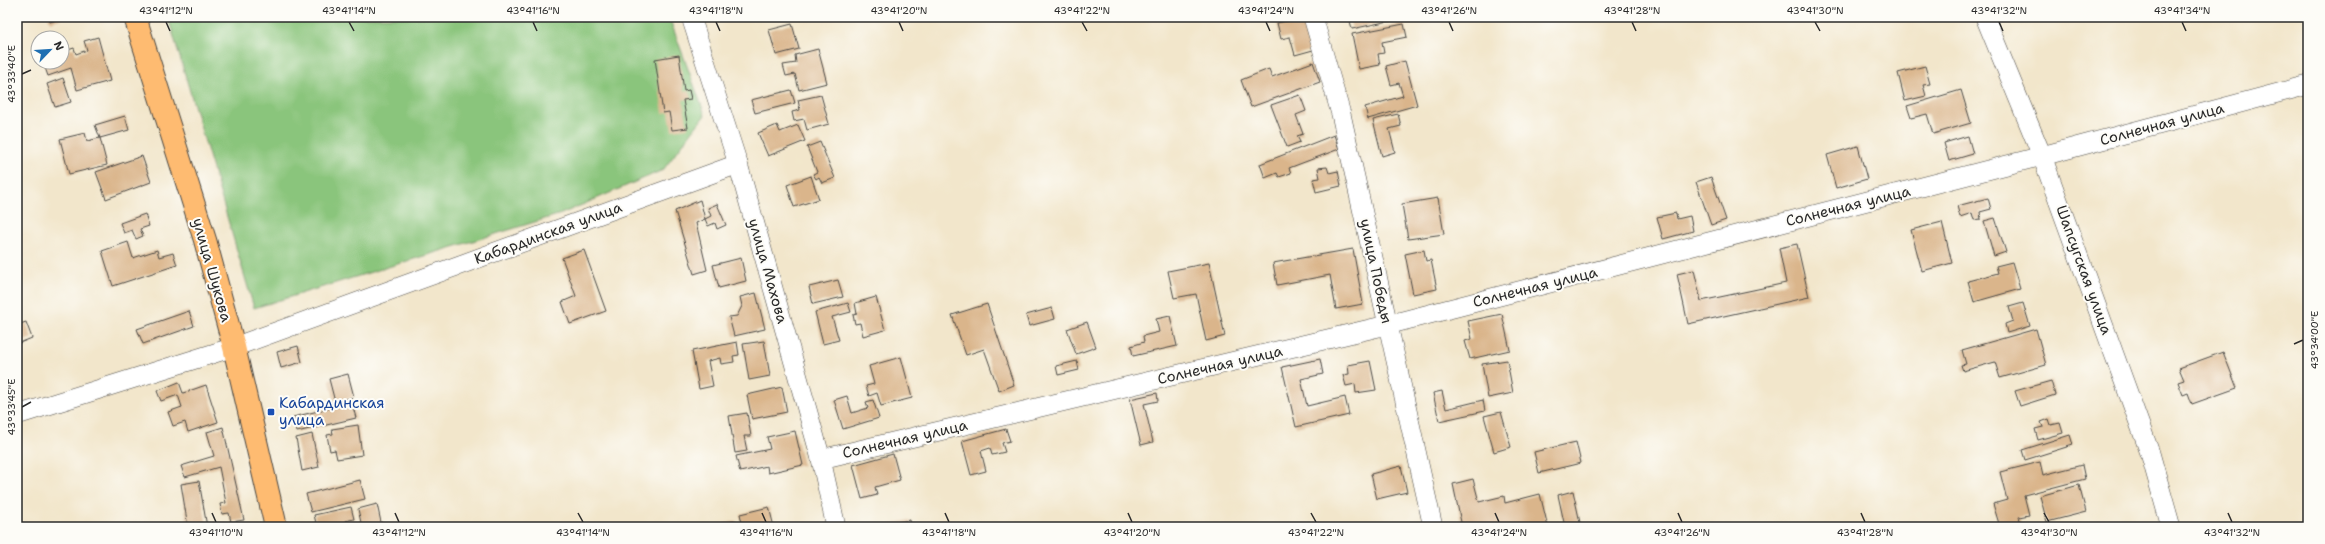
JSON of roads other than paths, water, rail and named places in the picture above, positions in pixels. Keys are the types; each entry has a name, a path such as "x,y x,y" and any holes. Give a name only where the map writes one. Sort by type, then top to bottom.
{"main road":[{"name":"улица Шукова","path":"135,17 205,240 234,347 276,527"}],"street":[{"name":"улица Махова","path":"691,17 738,164 821,459 836,527"},
{"name":"улица Победы","path":"1313,17 1342,114 1387,325 1433,527"},
{"name":"Шапсугская улица","path":"1985,17 2042,156 2150,453 2171,527"},
{"name":"Солнечная улица","path":"821,459 1387,325 2042,156 2308,85"},
{"name":"Кабардинская улица","path":"17,415 234,347 738,164"}],"place":[{"name":"Кабардинская улица","path":"271,412"}]}
